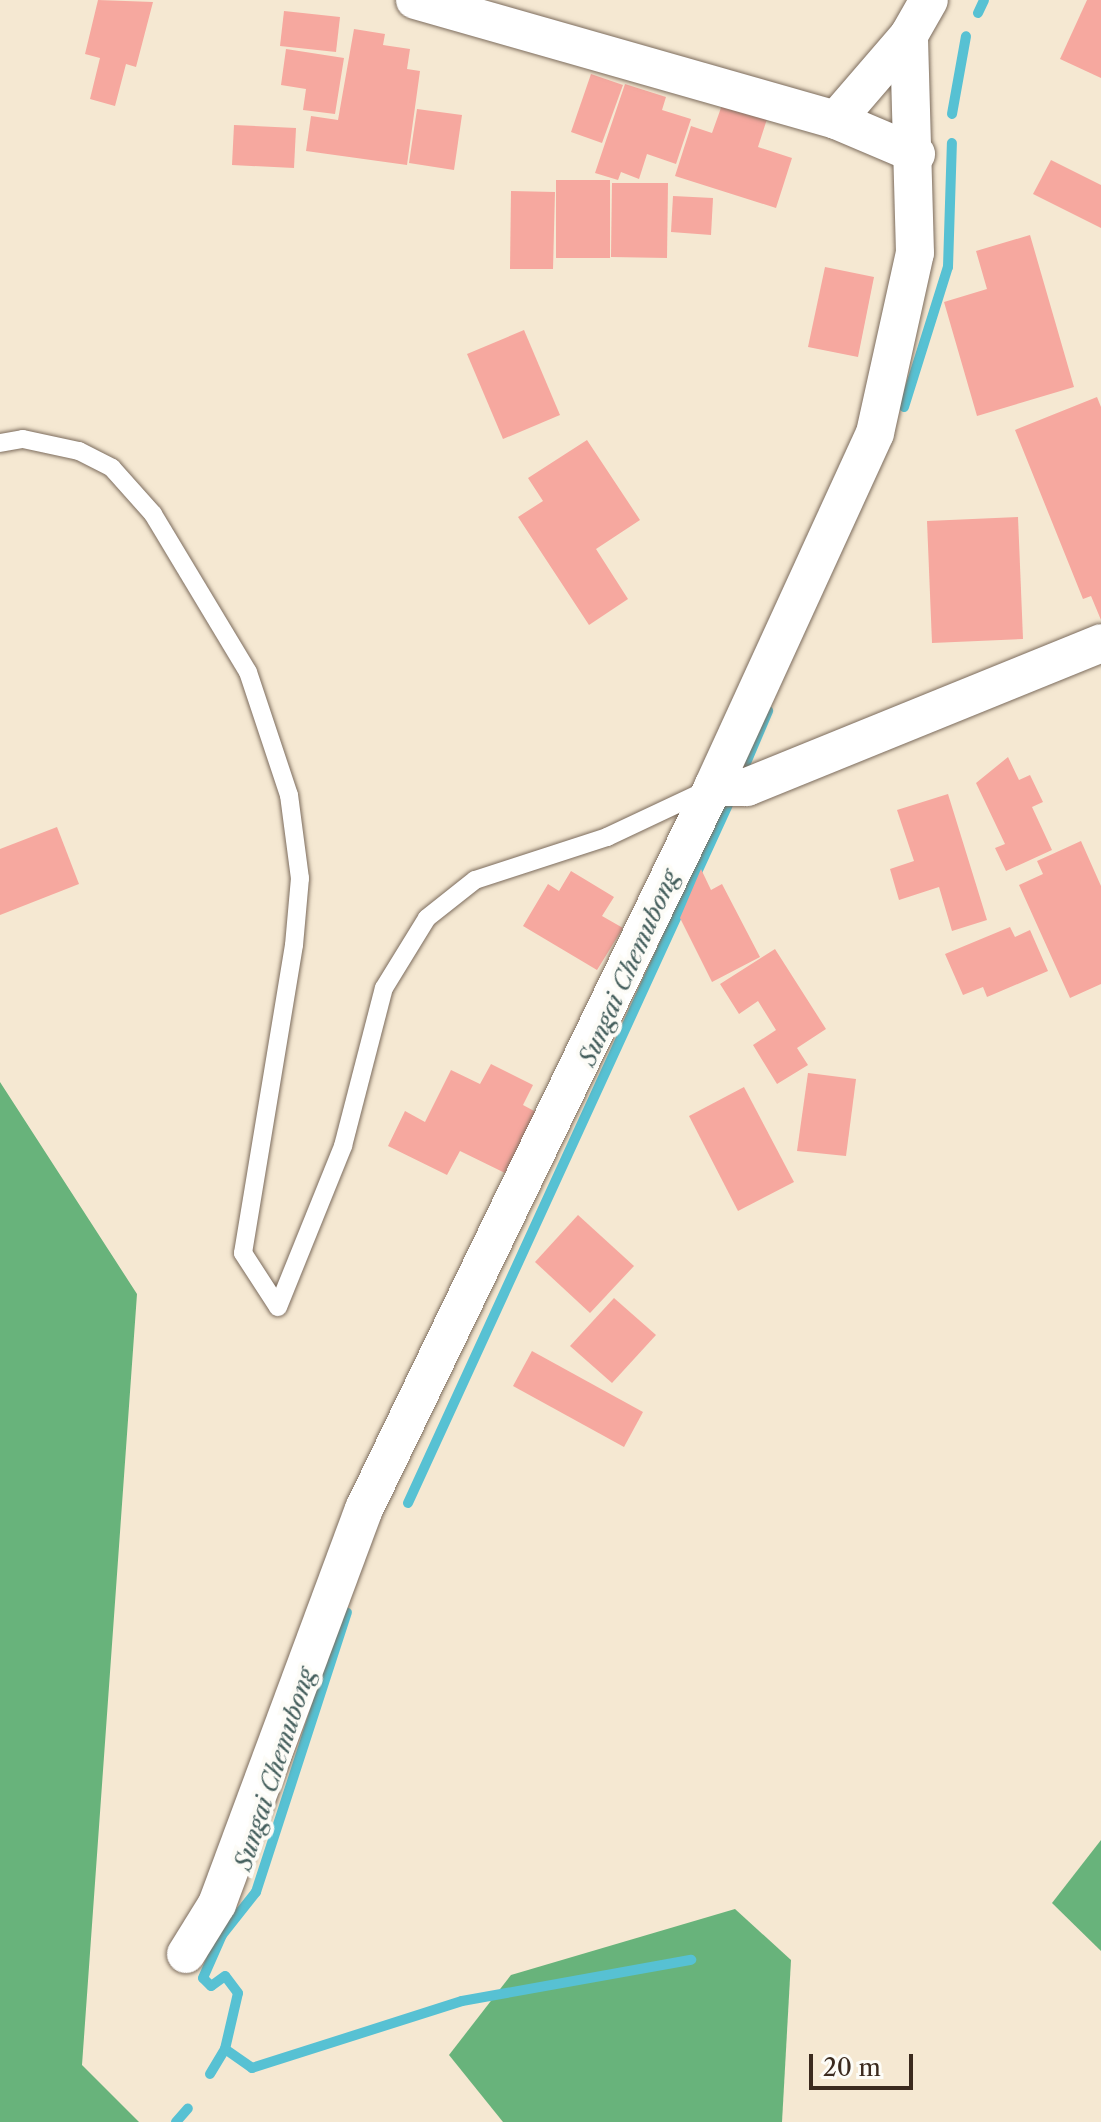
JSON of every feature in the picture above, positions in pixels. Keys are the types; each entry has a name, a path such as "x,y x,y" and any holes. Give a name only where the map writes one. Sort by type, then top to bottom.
{"street":[{"path":"415,0 836,120 916,154"},
{"path":"836,120 909,35 929,0"},
{"path":"186,1954 217,1904 364,1509 725,788 875,433 915,253 916,154 909,35"},
{"path":"725,788 1101,643"}],"lane":[{"path":"0,443 23,439 79,451 112,468 153,514 248,672 289,795 300,878 295,932 243,1253 278,1307 343,1146 384,988 427,918 475,880 607,837 725,788"}],"green space":[{"path":"0,1082 137,1294 82,2065 139,2122 0,2122"},
{"path":"1101,1840 1101,1951 1052,1903"},
{"path":"735,1909 791,1960 782,2122 503,2122 449,2055 511,1975"}],"building":[{"path":"98,0 153,2 136,67 126,64 115,106 90,99 100,58 85,54"},
{"path":"1087,0 1101,0 1101,78 1060,59"},
{"path":"284,11 340,17 336,52 280,46"},
{"path":"354,29 385,34 383,45 410,49 407,69 420,71 407,165 306,151 311,116 338,120"},
{"path":"286,49 344,58 335,114 303,110 306,89 281,85"},
{"path":"591,74 623,85 602,143 571,132"},
{"path":"625,84 666,97 662,110 691,119 676,164 647,154 639,179 621,172 618,180 595,173"},
{"path":"722,105 767,119 758,147 792,158 776,208 675,176 691,126 712,133"},
{"path":"417,109 462,115 454,170 409,163"},
{"path":"234,125 296,128 294,168 232,165"},
{"path":"1051,160 1101,185 1101,228 1033,194"},
{"path":"556,180 610,180 610,258 556,258"},
{"path":"612,183 668,183 667,258 611,257"},
{"path":"511,191 555,192 553,269 510,269"},
{"path":"673,196 713,198 711,235 671,232"},
{"path":"1030,235 1074,387 977,416 944,302 987,289 976,251"},
{"path":"825,267 874,277 858,357 808,347"},
{"path":"524,330 560,415 503,439 467,354"},
{"path":"1097,397 1101,407 1101,620 1091,596 1083,599 1015,430"},
{"path":"587,440 640,520 596,549 628,599 589,625 518,517 543,501 528,478"},
{"path":"1018,517 1023,639 932,643 927,521"},
{"path":"1008,757 1019,780 1030,775 1043,802 1032,807 1052,850 1006,871 995,848 1005,844 976,783"},
{"path":"948,794 987,920 952,931 939,887 899,900 890,869 914,861 897,810"},
{"path":"57,827 79,884 0,915 0,849"},
{"path":"1081,841 1101,886 1101,984 1070,998 1019,885 1043,874 1037,861"},
{"path":"701,869 711,890 722,884 760,957 712,982 680,918"},
{"path":"571,871 614,897 602,916 623,928 597,970 523,926 548,884 559,891"},
{"path":"1010,927 1015,937 1030,930 1048,971 987,997 983,987 963,995 945,954"},
{"path":"775,949 826,1029 797,1048 808,1065 777,1084 753,1045 776,1030 758,1001 739,1014 720,984"},
{"path":"491,1064 533,1085 523,1105 536,1112 505,1173 460,1151 447,1175 388,1146 405,1111 425,1122 451,1070 480,1084"},
{"path":"808,1073 856,1079 846,1156 797,1151"},
{"path":"744,1087 794,1182 738,1211 689,1116"},
{"path":"578,1215 634,1266 590,1313 535,1262"},
{"path":"614,1298 656,1335 612,1383 570,1346"},
{"path":"532,1351 643,1412 624,1447 513,1386"}],"waterway":[{"name":"Sungai Chemubong","path":"978,13 984,0"},
{"name":"Sungai Chemubong","path":"952,114 966,36"},
{"name":"Sungai Chemubong","path":"904,407 948,267 952,143"},
{"name":"Sungai Chemubong","path":"740,777 768,711"},
{"name":"Sungai Chemubong","path":"408,1503 732,796"},
{"name":"Sungai Chemubong","path":"210,2074 225,2049 238,1993 225,1976 211,1986 203,1978 222,1935 256,1892 347,1612"},
{"path":"225,2049 252,2068 462,2001 691,1960"},
{"name":"Sungai Chemubong","path":"176,2122 188,2108"}]}
